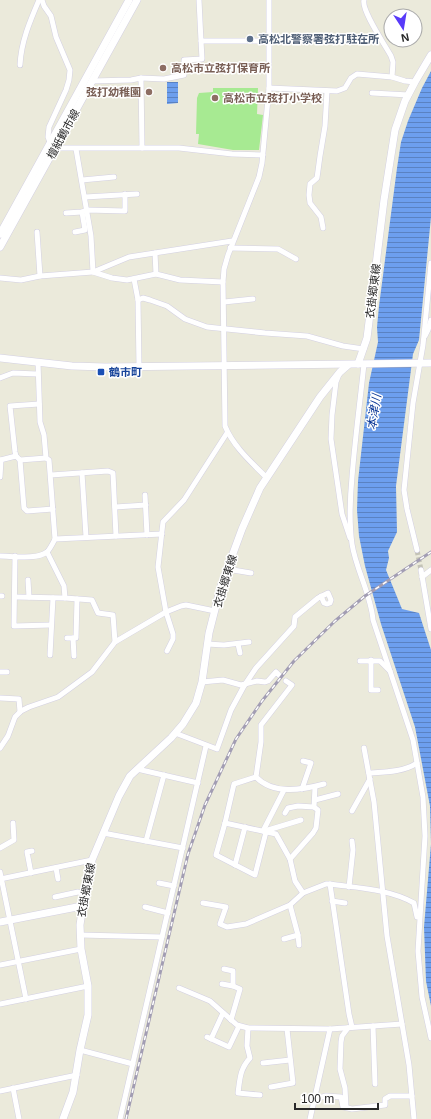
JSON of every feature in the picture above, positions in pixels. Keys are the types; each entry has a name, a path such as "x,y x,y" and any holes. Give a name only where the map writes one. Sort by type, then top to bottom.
{"main road":[{"name":"檀紙鶴市線","path":"0,246 129,0"},
{"name":"檀紙鶴市線","path":"0,234 92,81 137,0"},
{"name":"衣掛郷東線","path":"363,364 384,200 395,130 408,95 431,56"},
{"path":"0,358 91,367 431,363"},
{"name":"衣掛郷東線","path":"63,1119 71,1100 88,1015 88,986 80,935 82,906 92,860 123,787 130,776 175,733 183,724 196,702 202,682 209,633 221,586 242,529 260,488 320,397 340,372 348,365"},
{"path":"0,922 82,906"}],"street":[{"path":"20,65 21,50 32,15 39,0"},
{"path":"42,0 51,16 56,37 70,70 66,90 49,127 48,137 53,145 76,149 178,148 232,154 263,155"},
{"path":"92,81 131,80 141,78 164,79 184,75 184,60 202,59 199,0"},
{"path":"266,477 227,433 224,421 223,282 224,269 232,241 259,177 263,155 269,88 270,0"},
{"path":"364,0 363,4 367,16 391,56 393,62 392,77"},
{"path":"201,42 269,41"},
{"path":"269,88 338,91 345,88 357,74 392,77 415,82"},
{"path":"141,78 142,148"},
{"path":"323,228 322,217 310,203 309,195 310,184 317,178 325,126 327,91"},
{"path":"372,93 408,95"},
{"path":"75,232 85,230 85,197 76,149"},
{"path":"82,180 114,177"},
{"path":"66,213 85,211 125,211 125,194"},
{"path":"85,197 137,194"},
{"path":"85,211 91,236 94,272"},
{"path":"37,232 40,276"},
{"path":"0,278 21,280 40,276 94,272 129,257 232,241"},
{"path":"230,248 278,249 296,259"},
{"path":"155,253 156,274"},
{"path":"417,550 404,490 413,403 424,338 431,264"},
{"path":"94,272 112,278 127,280 156,274 180,280 223,282"},
{"path":"134,279 138,300 139,367"},
{"path":"138,300 143,298 167,306 185,319 207,326 307,336 343,346 364,349"},
{"path":"224,302 253,299"},
{"path":"424,338 431,320"},
{"path":"0,556 33,557 47,552 55,539 49,460 46,458 44,435 40,422 37,374 38,362"},
{"path":"352,543 350,499 363,364"},
{"path":"340,372 336,382 331,439 342,514 370,602 373,620 413,740 423,796 425,836 418,951 422,997 431,1038"},
{"path":"0,378 13,374 37,374"},
{"path":"39,404 10,406 11,422 18,458 24,508 28,511 53,509"},
{"path":"167,651 173,639 173,634 166,612 158,568 163,522 184,500 227,433"},
{"path":"0,477 1,460 18,458 46,458"},
{"path":"50,475 108,471 112,473 116,536"},
{"path":"82,473 86,538"},
{"path":"145,494 147,535"},
{"path":"115,507 146,505"},
{"path":"55,539 162,534"},
{"path":"47,552 64,586 65,598"},
{"path":"15,556 14,626 51,625"},
{"path":"227,569 252,573"},
{"path":"421,570 431,629"},
{"path":"422,577 431,570"},
{"path":"28,580 28,597"},
{"path":"175,733 217,749 231,710 245,684 256,668 294,626 295,617 321,596"},
{"path":"14,597 92,600 98,613 113,615 115,642"},
{"path":"50,655 53,598"},
{"path":"74,656 70,638 76,638 77,599"},
{"path":"0,748 8,736 12,721 20,712 29,707 58,697 92,672 115,642 166,612 181,606 186,605 215,611"},
{"path":"208,644 224,645 249,642"},
{"path":"238,644 240,653"},
{"path":"371,660 371,690 378,690"},
{"path":"360,662 380,660 391,672"},
{"path":"0,672 7,672"},
{"path":"202,682 223,680 241,685 257,681 268,681 276,672 280,676"},
{"path":"256,777 261,742 261,726 292,685 286,681"},
{"path":"0,698 19,699 20,712"},
{"path":"120,1119 206,746"},
{"path":"364,748 374,802 387,936 409,1065 414,1119"},
{"path":"302,789 310,763 303,761"},
{"path":"370,776 403,770 417,763"},
{"path":"137,769 198,783"},
{"path":"146,841 164,775"},
{"path":"352,811 370,776"},
{"path":"256,777 266,785 284,790 302,789 324,784"},
{"path":"256,777 234,784 216,855 255,875 264,831 284,790"},
{"path":"290,858 316,828 319,809 316,800 315,787"},
{"path":"316,800 338,794"},
{"path":"285,813 288,808 298,806 319,809"},
{"path":"264,831 301,820"},
{"path":"0,848 14,840 13,823"},
{"path":"225,823 276,834 290,858 295,881 303,893"},
{"path":"235,865 245,827"},
{"path":"103,833 183,848"},
{"path":"349,887 353,850 352,842"},
{"path":"31,873 26,852 32,851"},
{"path":"1,879 92,860"},
{"path":"56,868 58,879"},
{"path":"0,872 26,999"},
{"path":"159,883 174,886"},
{"path":"203,903 226,907 220,924 227,927 246,924 290,905 303,893 326,884 330,884 383,892 405,898 414,903 419,924"},
{"path":"330,884 349,1014 350,1028 342,1036 341,1042 340,1069 345,1088 346,1107"},
{"path":"55,897 78,892 84,894"},
{"path":"332,901 345,903"},
{"path":"290,905 298,935 299,945"},
{"path":"145,907 168,913"},
{"path":"80,935 162,937"},
{"path":"284,939 298,935"},
{"path":"0,965 81,949"},
{"path":"224,969 233,971 233,986"},
{"path":"222,984 240,989 231,1020"},
{"path":"0,1004 88,986"},
{"path":"179,988 210,1002 239,1026 248,1028 330,1029 402,1024"},
{"path":"223,1012 209,1038 229,1047 239,1026"},
{"path":"373,1026 375,1084"},
{"path":"248,1028 247,1046 250,1058 243,1066 238,1093 260,1095"},
{"path":"271,1087 293,1083 287,1029"},
{"path":"310,1119 330,1029"},
{"path":"80,1050 133,1064"},
{"path":"263,1062 290,1060"},
{"path":"0,1091 77,1075"},
{"path":"13,1088 19,1119"},
{"path":"314,1099 326,1096 340,1097 343,1107 352,1109 385,1105 385,1099 390,1096 412,1096"}],"green space":[{"path":"213,88 258,88 257,114 263,115 259,150 233,150 198,144 199,134 196,134 197,98 199,93 213,92"}],"water":[{"name":"本津川","path":"431,71 431,217 419,340 413,354 396,486 397,532 388,551 389,558 386,570 402,609 419,613 431,650 431,844 430,806 415,727 381,624 365,566 359,536 357,510 358,481 369,383 378,342 377,327 379,306 401,142 408,121"},
{"path":"167,82 178,82 178,103 167,104"},
{"path":"431,844 431,1006 426,981 424,927"}],"tunnel":[{"path":"417,550 421,570"}],"railway":[{"path":"126,1119 188,854 205,805 236,739 262,701 294,661 335,621 365,596 431,552"}],"place":[{"name":"高松北警察署弦打駐在所","path":"250,39"},
{"name":"高松市立弦打保育所","path":"163,68"},
{"name":"弦打幼稚園","path":"149,92"},
{"name":"高松市立弦打小学校","path":"215,98"},
{"name":"鶴市町","path":"101,372"}]}
